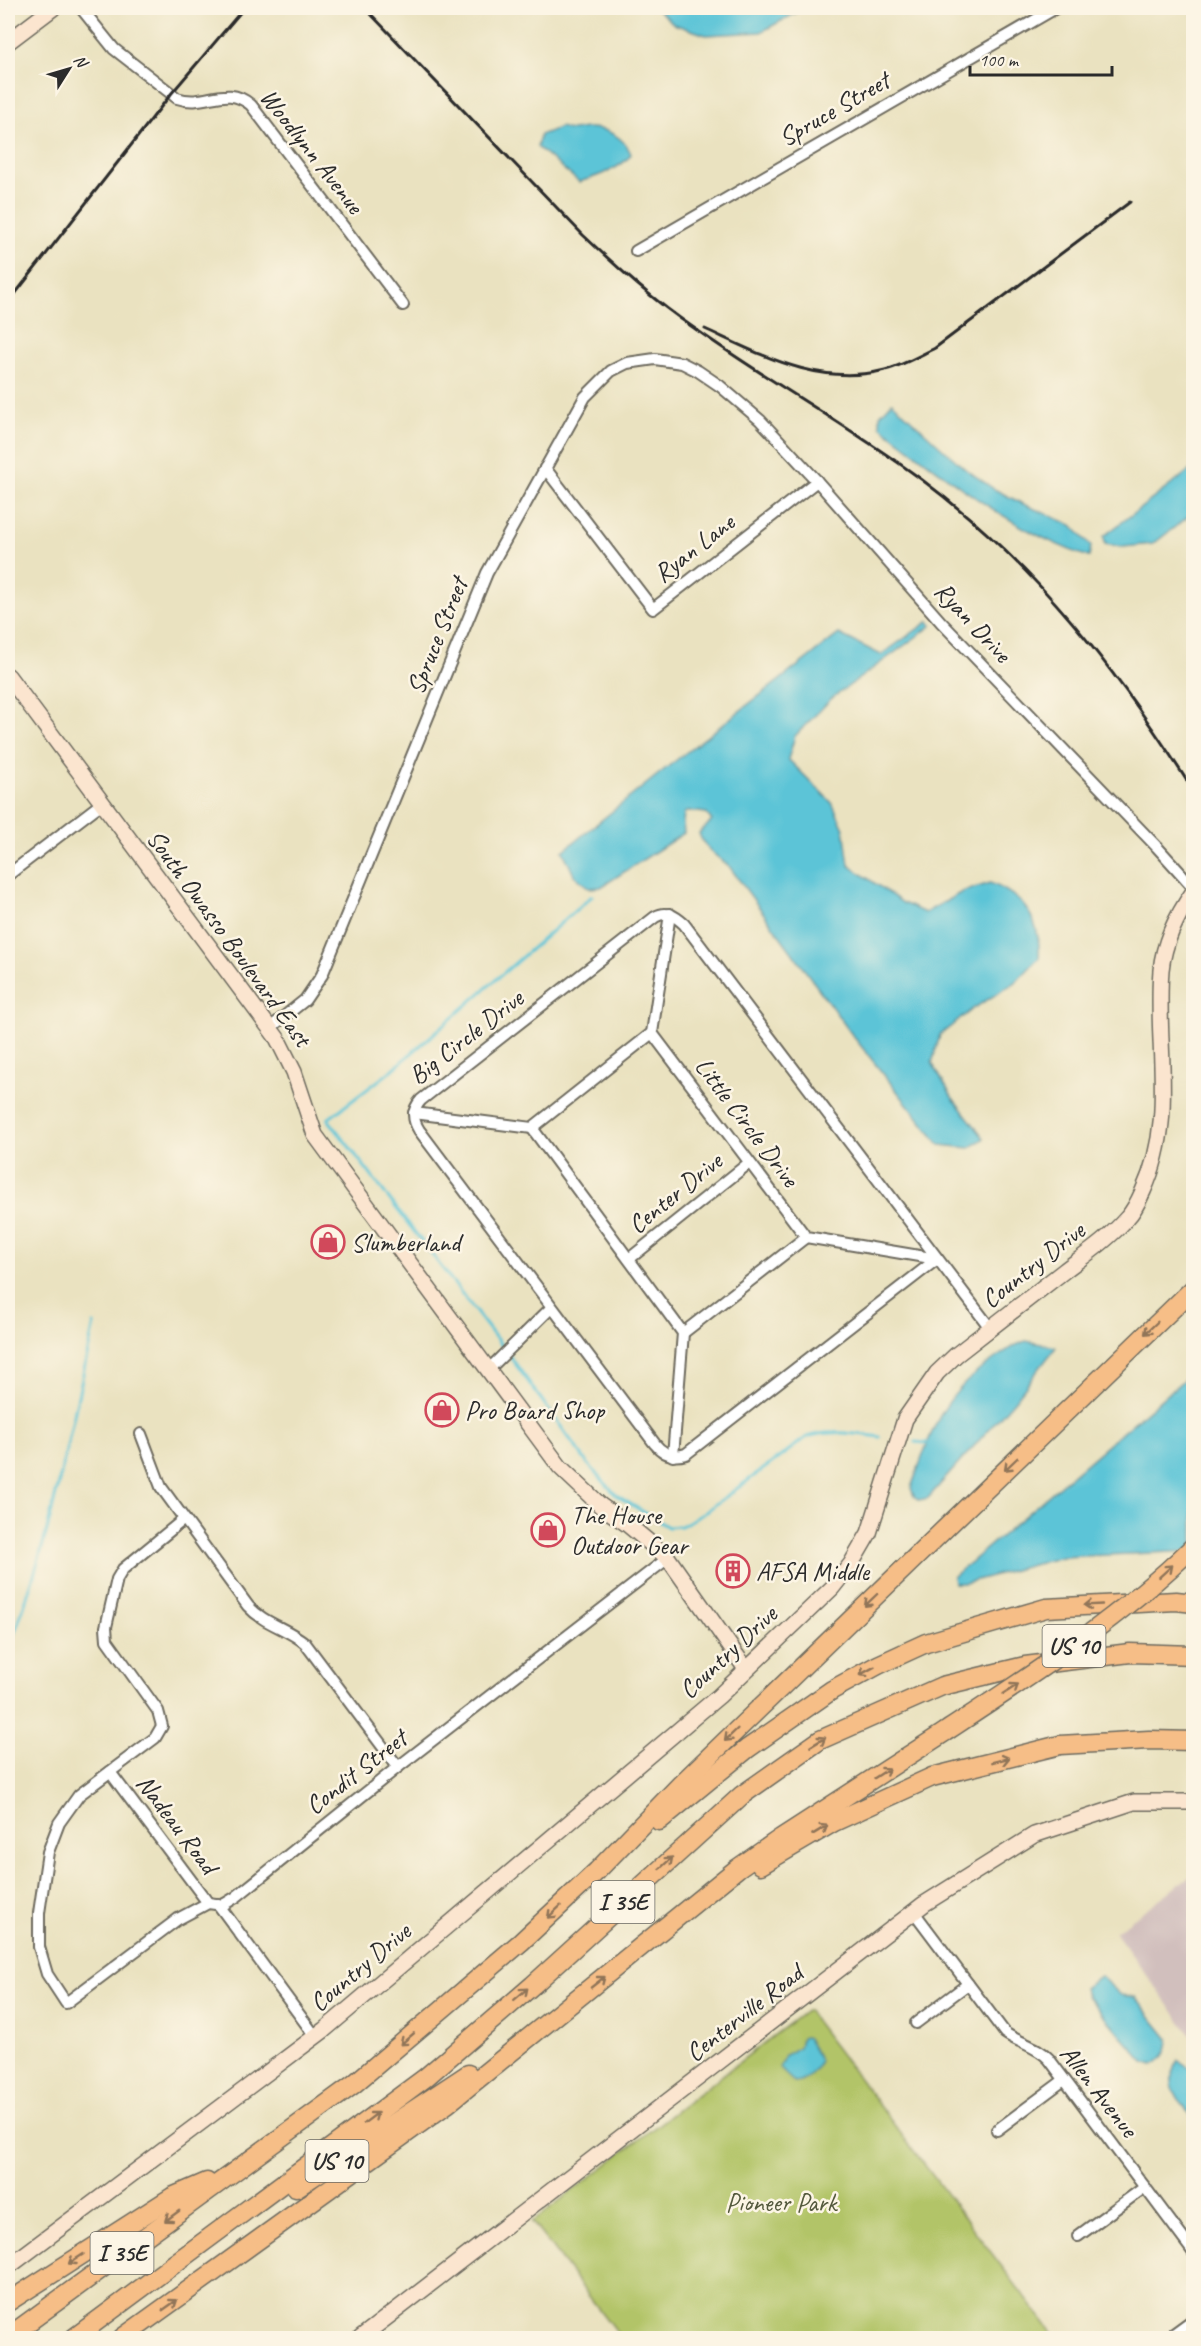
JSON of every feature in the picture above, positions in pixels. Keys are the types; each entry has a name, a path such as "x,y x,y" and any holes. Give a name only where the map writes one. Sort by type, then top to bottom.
{"highway":[{"path":"597,1871 680,1785 1194,1288"},
{"name":"US 10","path":"121,2303 552,2018 698,1903 738,1868 1093,1632 1141,1594 1194,1546"},
{"name":"I 35E","path":"8,2337 354,2084 522,1942 597,1871 747,1749 832,1690 916,1647 1046,1608 1176,1601 1194,1603"},
{"name":"I 35E","path":"74,2338 425,2078 533,1985 742,1795 820,1740 942,1686 1025,1666 1130,1653 1194,1655"},
{"path":"698,1903 834,1822 932,1777 1060,1745 1149,1740 1194,1741"},
{"path":"122,2338 447,2104 552,2018"},
{"path":"8,2302 172,2197 236,2169"}],"street":[{"path":"8,42 53,8"},
{"name":"Woodlynn Avenue","path":"81,8 114,49 177,98 187,102 233,95 251,105 403,305"},
{"name":"Spruce Street","path":"636,251 1056,8"},
{"name":"Spruce Street","path":"270,1028 305,1000 322,975 487,573 585,397 611,371 627,363 655,359 682,363 720,386"},
{"name":"Ryan Drive","path":"720,386 760,420 941,622 1149,839 1194,890"},
{"name":"Ryan Lane","path":"545,468 653,609 817,481"},
{"name":"South Owasso Boulevard East","path":"8,676 270,1028 291,1064 315,1135 560,1467 601,1506 668,1558 746,1669"},
{"path":"8,875 102,803"},
{"name":"Country Drive","path":"8,2267 315,2036 679,1730 832,1588 852,1564 869,1533 904,1419 937,1373 1104,1240 1128,1218 1144,1188 1156,1155 1163,1112 1160,1026 1161,968 1170,932 1181,909 1194,890"},
{"name":"Big Circle Drive","path":"670,914 661,914 656,917 421,1100 414,1113 415,1124 419,1130 551,1308 654,1444 659,1450 673,1456"},
{"path":"414,1113 532,1128 652,1033 670,914 684,924 991,1329"},
{"name":"Little Circle Drive","path":"652,1033 806,1237"},
{"path":"532,1128 683,1333 673,1456 686,1454 937,1259"},
{"name":"Center Drive","path":"629,1259 749,1163"},
{"path":"683,1333 806,1237 937,1259"},
{"path":"488,1370 551,1308"},
{"path":"141,1434 161,1487 183,1520 255,1613 264,1620 297,1636 305,1643 398,1767"},
{"path":"110,1772 155,1738 162,1726 158,1711 107,1640 105,1627 117,1579 132,1560 183,1520"},
{"name":"Condit Street","path":"110,1772 79,1795 68,1808 53,1836 43,1873 38,1921 39,1947 47,1974 66,2003 178,1919 213,1904 223,1905 236,1897 398,1767 668,1558"},
{"name":"Nadeau Road","path":"110,1772 315,2036"},
{"name":"Centerville Road","path":"360,2338 914,1912 1034,1835 1134,1802 1194,1802"},
{"name":"Allen Avenue","path":"914,1912 1005,2033 1014,2040 1042,2052 1194,2253"},
{"path":"916,2023 968,1984"},
{"path":"997,2130 1064,2080"},
{"path":"1078,2236 1145,2187"},
{"path":"1168,2338 1194,2319"}],"shaded area":[{"path":"1193,1874 1193,2038 1115,1932"}],"green space":[{"name":"Pioneer Park","path":"807,2010 1056,2338 621,2338 532,2222"}],"water":[{"path":"656,8 805,8 761,32 706,35 674,24"},
{"path":"561,127 572,130 596,128 608,132 619,138 631,154 615,168 579,182 537,147 540,135"},
{"path":"892,402 964,468 994,489 1072,525 1091,546 1089,557 1033,533 1006,517 954,483 880,426 880,415"},
{"path":"1193,468 1193,513 1153,544 1123,547 1105,544 1104,536"},
{"path":"929,621 931,626 831,699 795,736 788,759 832,803 844,829 849,865 903,903 925,913 962,892 990,883 1013,895 1034,921 1039,944 1039,958 1016,982 974,1008 940,1035 932,1063 952,1097 984,1138 970,1148 940,1145 853,1036 729,866 711,852 704,843 699,833 712,821 706,813 690,811 684,813 684,833 601,887 589,888 574,875 563,851 839,634 881,655"},
{"path":"1026,1341 1056,1347 1014,1401 928,1498 919,1500 914,1496 911,1488 925,1449 948,1403 959,1389 990,1362 1012,1347"},
{"path":"1193,1372 1193,1551 1062,1557 965,1583 954,1583 953,1577"},
{"path":"1100,1976 1121,1995 1135,1997 1169,2039 1165,2055 1157,2063 1153,2065 1144,2062 1088,1997 1084,1988"},
{"path":"801,2038 807,2038 820,2061 810,2075 803,2081 795,2083 779,2068 785,2055 799,2047"},
{"path":"1178,2060 1193,2070 1193,2120 1178,2098 1172,2084"}],"waterway":[{"path":"505,1350 328,1119 391,1071 592,896"},
{"path":"8,1649 23,1610 47,1529 94,1324"},
{"path":"509,1355 588,1464 616,1495 668,1527 681,1526 701,1515 807,1437 834,1433 880,1437"},
{"path":"915,1442 927,1443"}],"railway":[{"path":"8,303 171,94 244,8"},
{"path":"365,8 583,235 637,284 679,318 921,479 963,512 1001,547 1038,584 1105,662 1194,792"},
{"path":"705,329 792,366 837,374 861,374 885,370 935,348 1130,202"}],"place":[{"name":"Slumberland","path":"328,1242"},
{"name":"Pro Board Shop","path":"442,1410"},
{"name":"The House Outdoor Gear","path":"548,1530"},
{"name":"AFSA Middle","path":"733,1571"}]}
